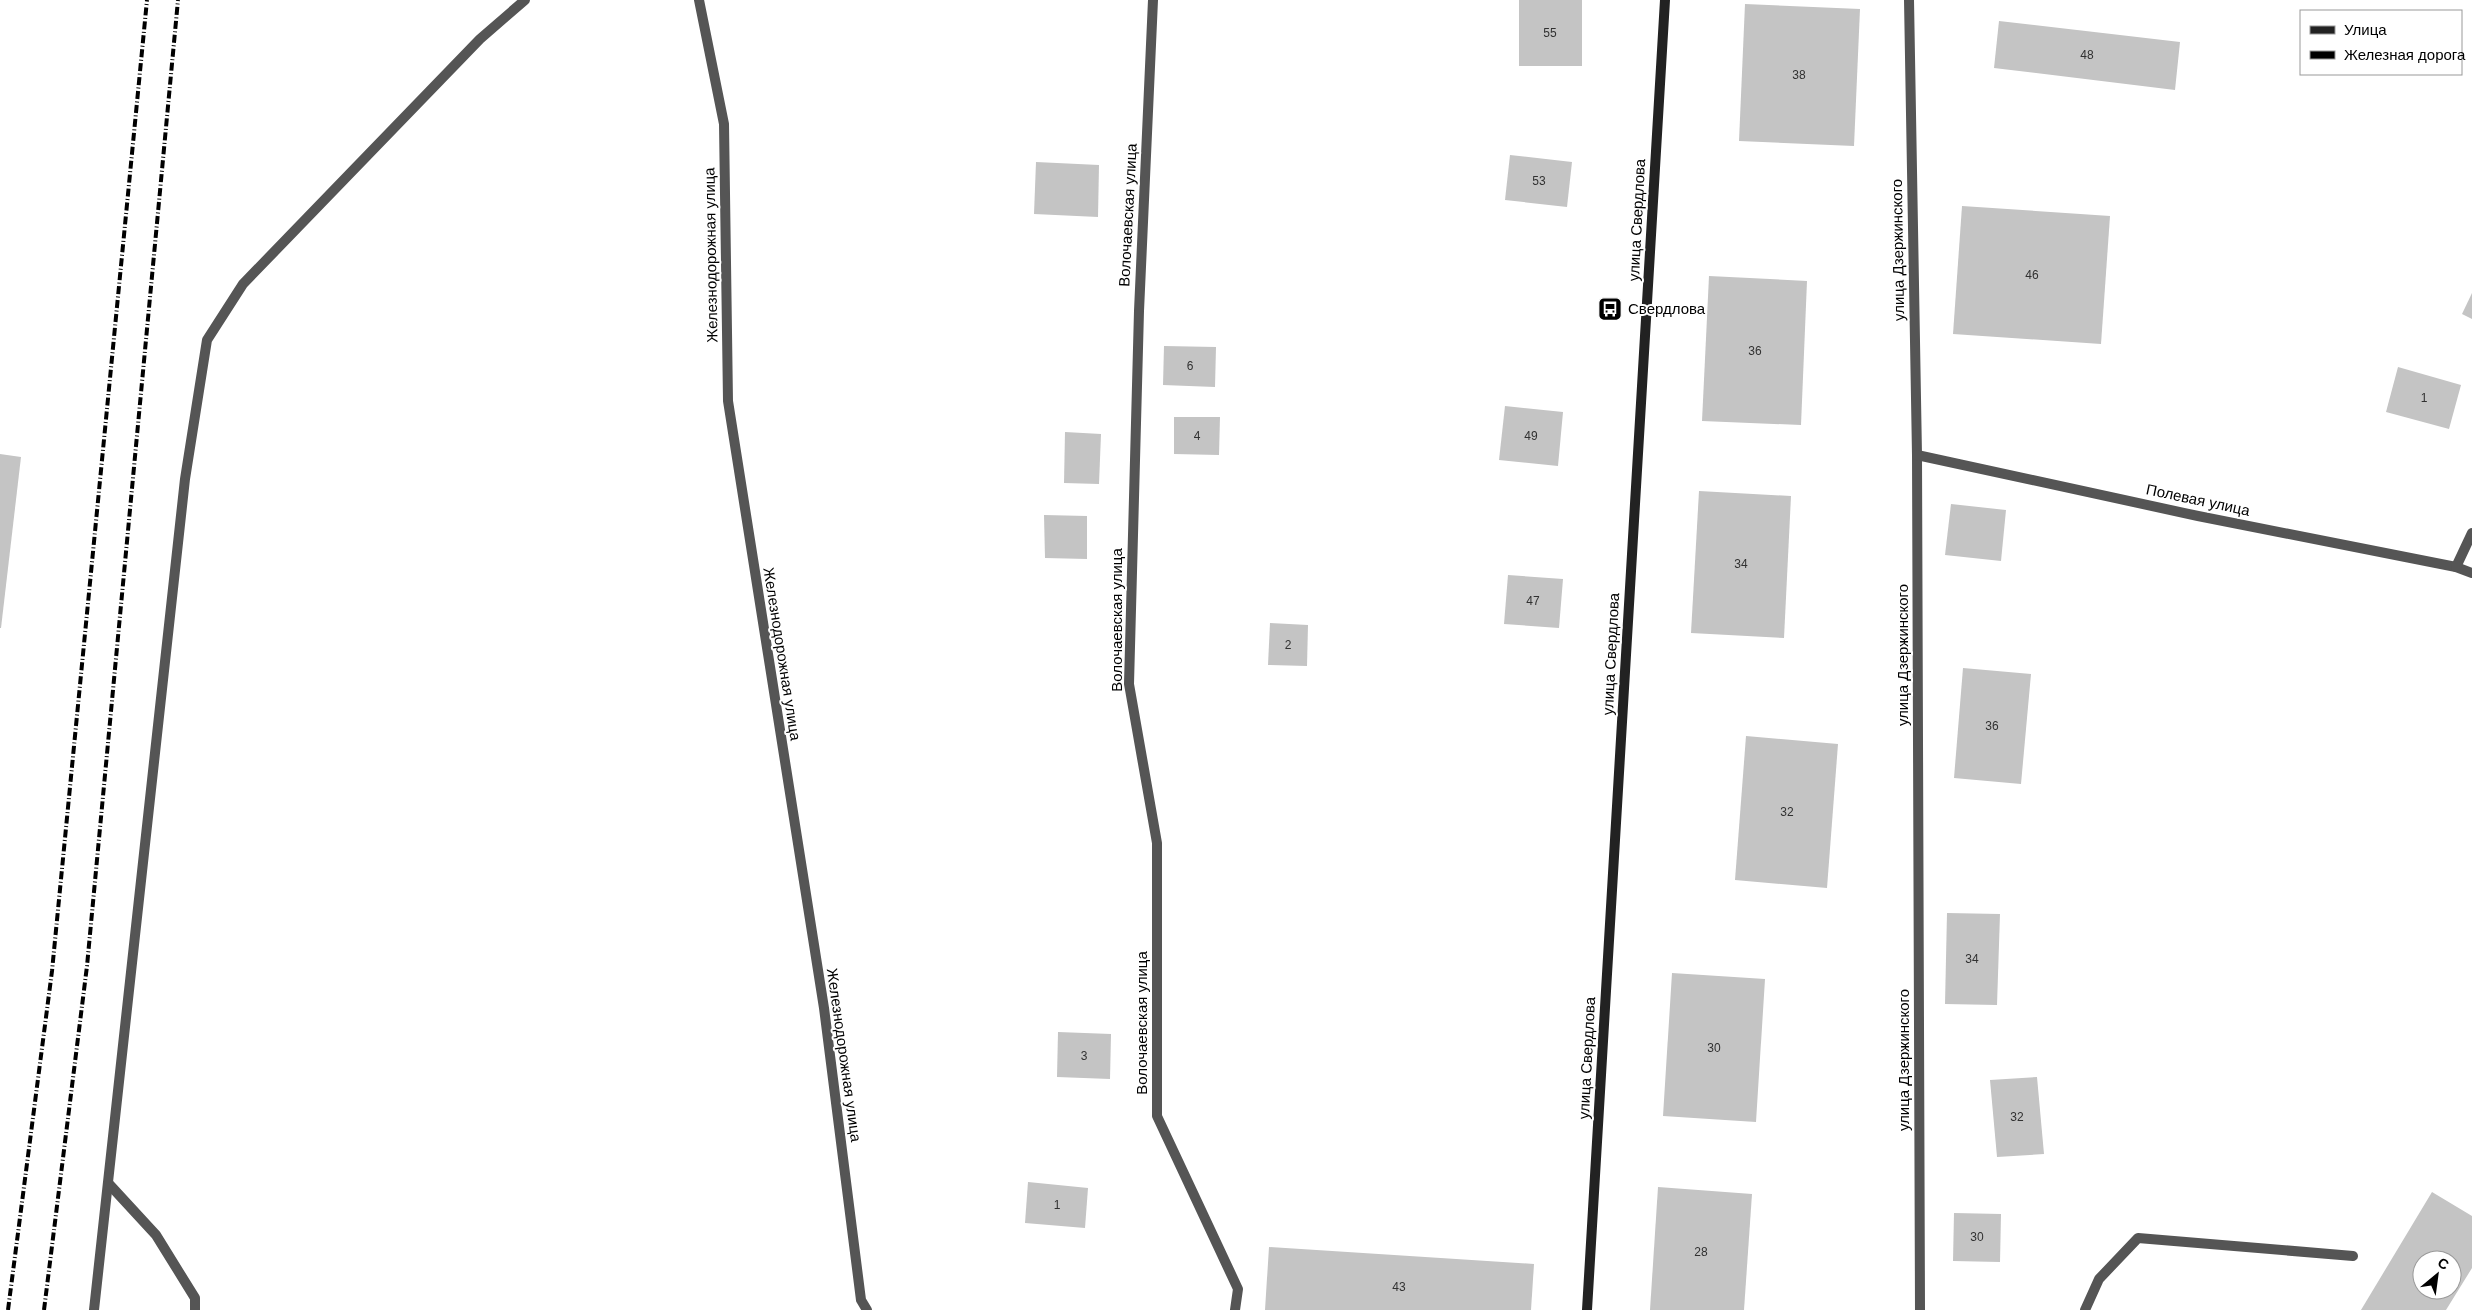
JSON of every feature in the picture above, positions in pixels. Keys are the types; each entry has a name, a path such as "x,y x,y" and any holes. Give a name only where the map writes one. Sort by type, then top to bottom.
{"street":[{"path":"94,1310 185,479 207,340 244,284 480,39 525,0"},
{"name":"Железнодорожная улица","path":"699,0 724,124 728,401 824,1008 861,1300 867,1310"},
{"name":"Волочаевская улица","path":"1153,0 1138,321 1129,684 1158,843 1158,1116 1238,1289 1236,1310"},
{"name":"улица Свердлова","path":"1587,1310 1665,0"},
{"name":"улица Дзержинского","path":"1909,0 1917,455 1920,1310"},
{"name":"Полевая улица","path":"1917,455 2198,516 2456,567 2472,573"},
{"path":"2456,567 2472,533"},
{"path":"109,1184 156,1235 195,1298 195,1310"},
{"path":"2085,1310 2099,1279 2138,1238 2353,1256"}],"building":[{"path":"1519,0 1582,0 1582,66 1519,66"},
{"path":"1745,4 1860,9 1854,146 1739,141"},
{"path":"1999,21 2180,42 2175,90 1994,68"},
{"path":"1510,155 1572,162 1567,207 1505,200"},
{"path":"1036,162 1099,165 1098,217 1034,214"},
{"path":"1962,206 2110,216 2101,344 1953,334"},
{"path":"1709,276 1807,281 1801,425 1702,421"},
{"path":"2472,293 2472,319 2462,314"},
{"path":"1164,346 1216,347 1215,387 1163,385"},
{"path":"2398,367 2461,385 2449,429 2386,412"},
{"path":"1505,406 1563,412 1558,466 1499,460"},
{"path":"1174,417 1220,417 1219,455 1174,454"},
{"path":"1065,432 1101,434 1099,484 1064,483"},
{"path":"0,454 21,457 1,628 0,628"},
{"path":"1699,491 1791,496 1784,638 1691,633"},
{"path":"1951,504 2006,510 2001,561 1945,555"},
{"path":"1044,515 1087,516 1087,559 1045,558"},
{"path":"1508,575 1563,579 1559,628 1504,624"},
{"path":"1270,623 1308,625 1307,666 1268,665"},
{"path":"1963,668 2031,674 2021,784 1954,778"},
{"path":"1746,736 1838,744 1827,888 1735,880"},
{"path":"1947,913 2000,914 1997,1005 1945,1004"},
{"path":"1672,973 1765,979 1756,1122 1663,1116"},
{"path":"1058,1032 1111,1034 1110,1079 1057,1077"},
{"path":"2037,1077 2044,1154 1997,1157 1990,1080"},
{"path":"1028,1182 1088,1188 1085,1228 1025,1223"},
{"path":"1658,1187 1752,1194 1744,1310 1650,1310"},
{"path":"2432,1192 2472,1216 2472,1268 2462,1284 2462,1250 2412,1250 2412,1300 2452,1300 2446,1310 2361,1310"},
{"path":"1954,1213 2001,1214 2000,1262 1953,1261"},
{"path":"1269,1247 1534,1264 1531,1310 1265,1310"}],"railway":[{"path":"8,1310 52,971 147,0"},
{"path":"44,1310 87,966 178,0"}],"place":[{"name":"Свердлова","path":"1610,309"}]}
